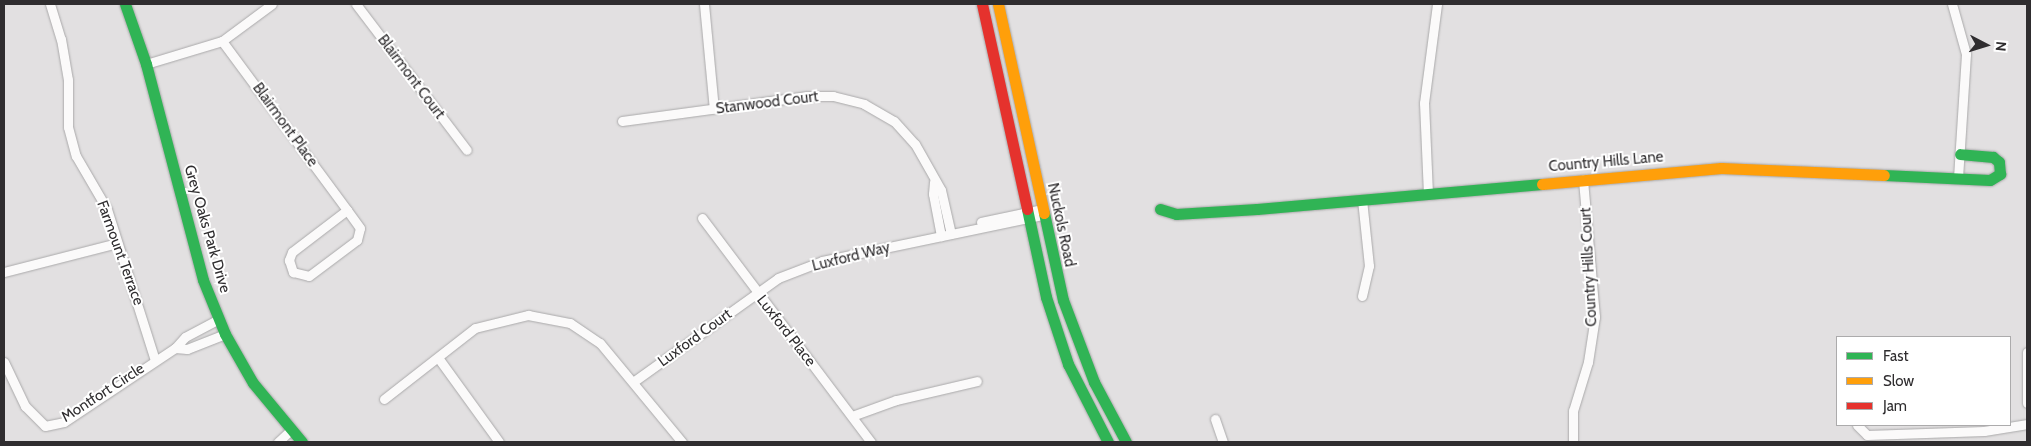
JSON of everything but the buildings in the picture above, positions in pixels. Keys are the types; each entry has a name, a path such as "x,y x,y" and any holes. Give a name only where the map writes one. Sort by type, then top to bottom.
{"street":[{"name":"Farmount Terrace","path":"50,4 61,39 68,80 68,127 76,156 107,209 155,360"},
{"name":"Grey Oaks Park Drive","path":"125,4 146,64 203,280 225,334 253,383 290,431 302,442"},
{"path":"146,64 222,41 272,4"},
{"name":"Blairmont Court","path":"356,4 467,150"},
{"path":"704,4 714,109"},
{"name":"Nuckols Road","path":"982,4 1028,218 1053,322 1068,364 1108,442"},
{"name":"Nuckols Road","path":"998,4 1060,288 1077,341 1094,382 1126,442"},
{"path":"1428,194 1424,103 1437,4"},
{"path":"1952,4 1966,54 1958,178"},
{"name":"Blairmont Place","path":"222,41 347,210 360,228 357,240 309,276 294,272 289,264 292,252 347,210"},
{"name":"Stanwood Court","path":"622,121 817,95 864,104 881,112 906,133 924,158 934,182 933,194 946,235"},
{"name":"Country Hills Lane","path":"1160,209 1169,213 1191,214 1721,168 1990,180 1998,177 2001,170 1999,162 1993,157 1960,154"},
{"name":"Country Hills Court","path":"1573,442 1573,411 1588,362 1595,317 1583,180"},
{"path":"1362,199 1369,266 1362,296"},
{"name":"Luxford Way","path":"757,293 778,278 822,261 946,235 968,225 1043,215"},
{"name":"Luxford Place","path":"702,218 871,442"},
{"path":"4,272 117,243"},
{"name":"Luxford Court","path":"633,382 757,293"},
{"path":"384,399 438,359 475,328 528,315 570,323 593,338 633,382 682,442"},
{"name":"Montfort Circle","path":"4,362 26,406 45,426 64,422 175,348 185,337 219,319"},
{"name":"Montfort Circle","path":"175,348 187,349 225,334"},
{"path":"2027,352 2027,403"},
{"path":"438,359 499,442"},
{"path":"852,416 896,400 977,381"},
{"path":"1214,420 1223,442"},
{"path":"1857,426 1867,435 1880,430 2000,430 2027,424"},
{"path":"278,442 290,431"}],"traffic: fast":[{"path":"125,4 146,64 203,280 225,334 253,383 302,442"},
{"path":"1884,175 1990,180 2000,174 1999,162 1993,157 1960,154"},
{"path":"1160,209 1176,214 1257,209 1542,184"},
{"path":"1027,209 1046,297 1068,364 1108,442"},
{"path":"1044,213 1063,300 1094,382 1126,442"}],"traffic: slow":[{"path":"998,4 1044,213"},
{"path":"1542,184 1721,168 1884,175"}],"traffic: jam":[{"path":"982,4 1027,209"}]}
